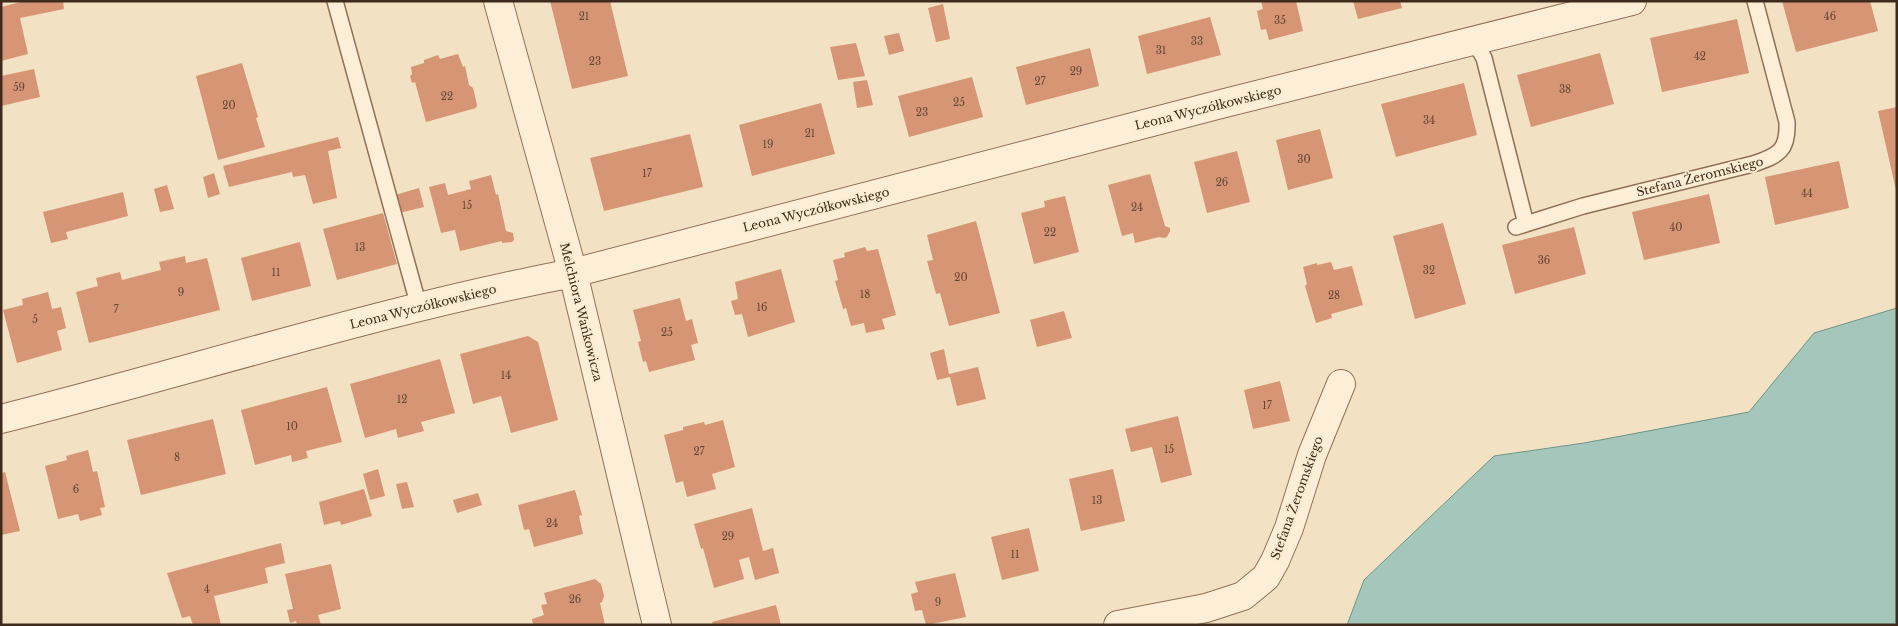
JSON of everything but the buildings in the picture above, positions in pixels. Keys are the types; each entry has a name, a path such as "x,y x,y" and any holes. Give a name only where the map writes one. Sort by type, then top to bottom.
{"street":[{"name":"Melchiora Wańkowicza","path":"498,1 572,273 657,625"},
{"name":"Leona Wyczółkowskiego","path":"1,419 104,393 419,307 572,273 1221,104 1619,3"},
{"name":"Stefana Żeromskiego","path":"1118,625 1206,608 1243,596 1266,577 1289,528 1312,455 1341,384"}],"lane":[{"path":"334,1 419,307"},
{"name":"Stefana Żeromskiego","path":"1474,41 1484,58 1521,225 1583,206 1753,164 1770,159 1779,152 1787,140 1787,122 1755,1"}],"water":[{"path":"1897,308 1897,625 1347,625 1364,580 1494,456 1584,443 1749,412 1814,333"}]}
